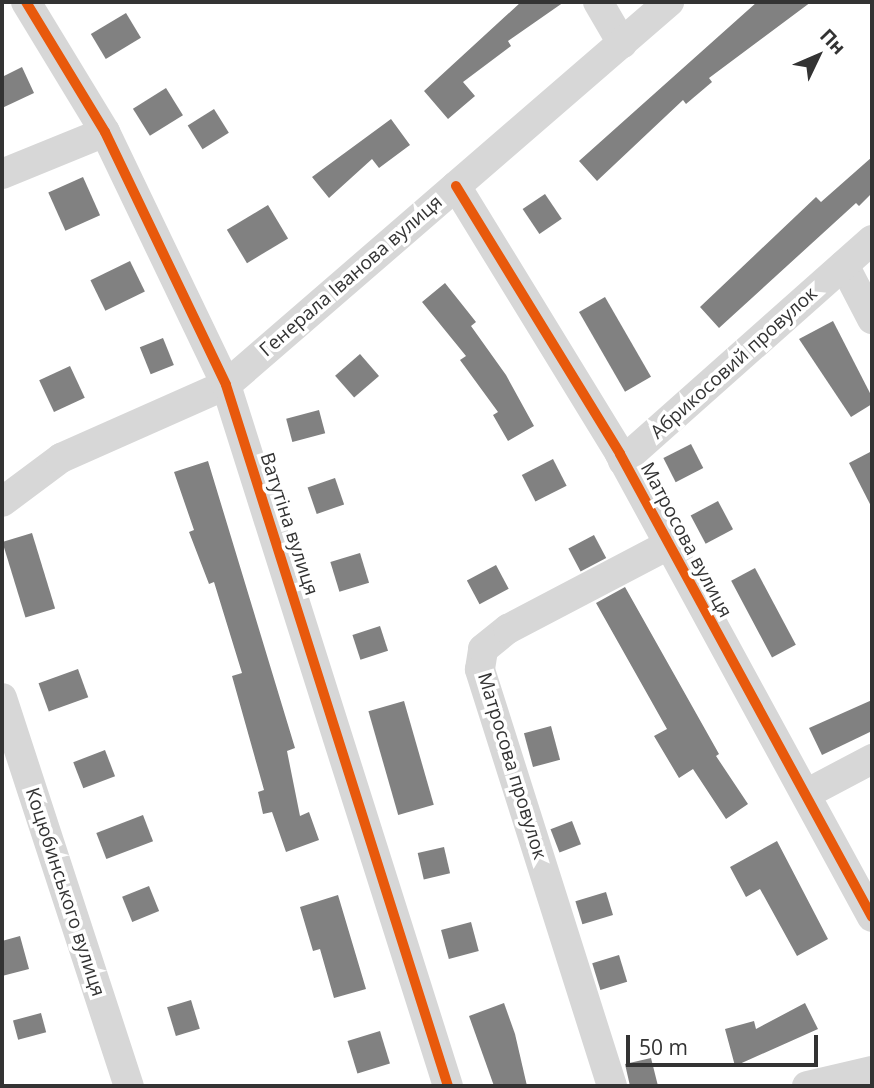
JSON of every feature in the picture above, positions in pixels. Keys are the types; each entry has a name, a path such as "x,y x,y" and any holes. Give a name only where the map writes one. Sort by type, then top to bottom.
{"street":[{"name":"Ватутіна вулиця","path":"26,2 105,132 226,385 447,1086"},
{"path":"598,2 622,43"},
{"name":"Генерала Іванова вулиця","path":"2,502 61,458 226,385 669,2"},
{"path":"2,174 105,132"},
{"name":"Матросова вулиця","path":"456,186 623,461 872,917"},
{"name":"Абрикосовий провулок","path":"623,461 872,240"},
{"path":"844,265 872,319"},
{"name":"Матросова провулок","path":"612,1086 480,669 482,649 508,629 668,545"},
{"name":"Коцюбинського вулиця","path":"2,698 129,1086"},
{"path":"806,794 872,759"},
{"path":"807,1086 872,1071"}],"building":[{"path":"521,2 564,2 508,41 511,46 463,82 475,96 448,119 424,91"},
{"path":"757,2 811,2 709,78 712,82 686,104 683,100 597,181 579,161"},
{"path":"126,13 141,38 106,59 91,34"},
{"path":"22,67 34,93 2,108 2,77"},
{"path":"166,88 183,115 150,136 133,109"},
{"path":"214,109 229,133 203,149 188,125"},
{"path":"391,119 410,145 379,168 372,159 329,198 312,177"},
{"path":"872,157 872,193 859,206 856,203 719,328 700,307 816,197 821,202"},
{"path":"83,177 100,215 65,231 48,192"},
{"path":"545,194 562,219 539,234 523,209"},
{"path":"268,205 288,238 247,263 227,230"},
{"path":"130,261 145,292 105,311 90,280"},
{"path":"445,283 476,322 471,326 506,375 534,426 508,441 493,415 498,412 460,360 466,356 422,302"},
{"path":"605,297 651,377 625,392 579,312"},
{"path":"833,321 872,397 872,404 851,417 799,339"},
{"path":"163,338 174,365 151,374 140,347"},
{"path":"360,354 379,376 354,398 335,376"},
{"path":"70,366 85,398 54,412 39,380"},
{"path":"319,410 325,433 292,442 286,419"},
{"path":"691,444 703,468 676,482 663,458"},
{"path":"872,451 872,508 849,463"},
{"path":"553,459 567,486 535,502 522,475"},
{"path":"208,461 295,748 287,751 300,816 309,812 319,840 286,852 272,812 263,814 258,792 264,790 232,676 242,673 214,582 209,584 189,532 194,530 174,472"},
{"path":"335,478 344,504 317,514 308,487"},
{"path":"718,501 733,529 706,544 691,516"},
{"path":"32,533 55,609 25,618 2,542"},
{"path":"594,535 606,558 581,572 568,549"},
{"path":"360,553 369,583 339,592 330,562"},
{"path":"496,565 509,589 480,604 467,580"},
{"path":"755,568 796,645 772,657 731,581"},
{"path":"625,587 719,754 716,756 748,804 726,819 693,769 679,778 654,736 667,729 596,603"},
{"path":"380,626 388,651 360,660 352,635"},
{"path":"78,669 88,697 49,712 39,683"},
{"path":"872,700 872,731 822,755 809,728"},
{"path":"404,701 434,805 398,815 368,711"},
{"path":"551,726 560,760 533,767 524,733"},
{"path":"105,750 115,776 83,788 73,762"},
{"path":"143,815 153,841 106,859 96,833"},
{"path":"572,821 581,844 559,853 551,829"},
{"path":"777,841 828,939 797,956 760,889 746,897 730,867"},
{"path":"444,847 450,873 424,879 418,853"},
{"path":"149,886 159,911 132,922 122,897"},
{"path":"606,892 613,915 582,924 575,901"},
{"path":"338,895 366,989 334,998 320,949 313,951 300,907"},
{"path":"471,922 479,951 449,959 441,930"},
{"path":"20,936 29,969 2,976 2,941"},
{"path":"619,955 627,982 600,990 592,963"},
{"path":"191,1000 200,1029 176,1036 167,1007"},
{"path":"504,1003 515,1034 527,1086 494,1086 469,1016"},
{"path":"805,1003 818,1029 735,1066 725,1029 754,1021 756,1029"},
{"path":"41,1013 46,1032 18,1040 13,1021"},
{"path":"380,1031 390,1064 357,1073 347,1041"},
{"path":"651,1058 658,1086 630,1086 625,1064"}],"cycle path":[{"path":"26,2 105,132 226,385 448,1086"},
{"path":"456,186 620,454 872,917"}]}
